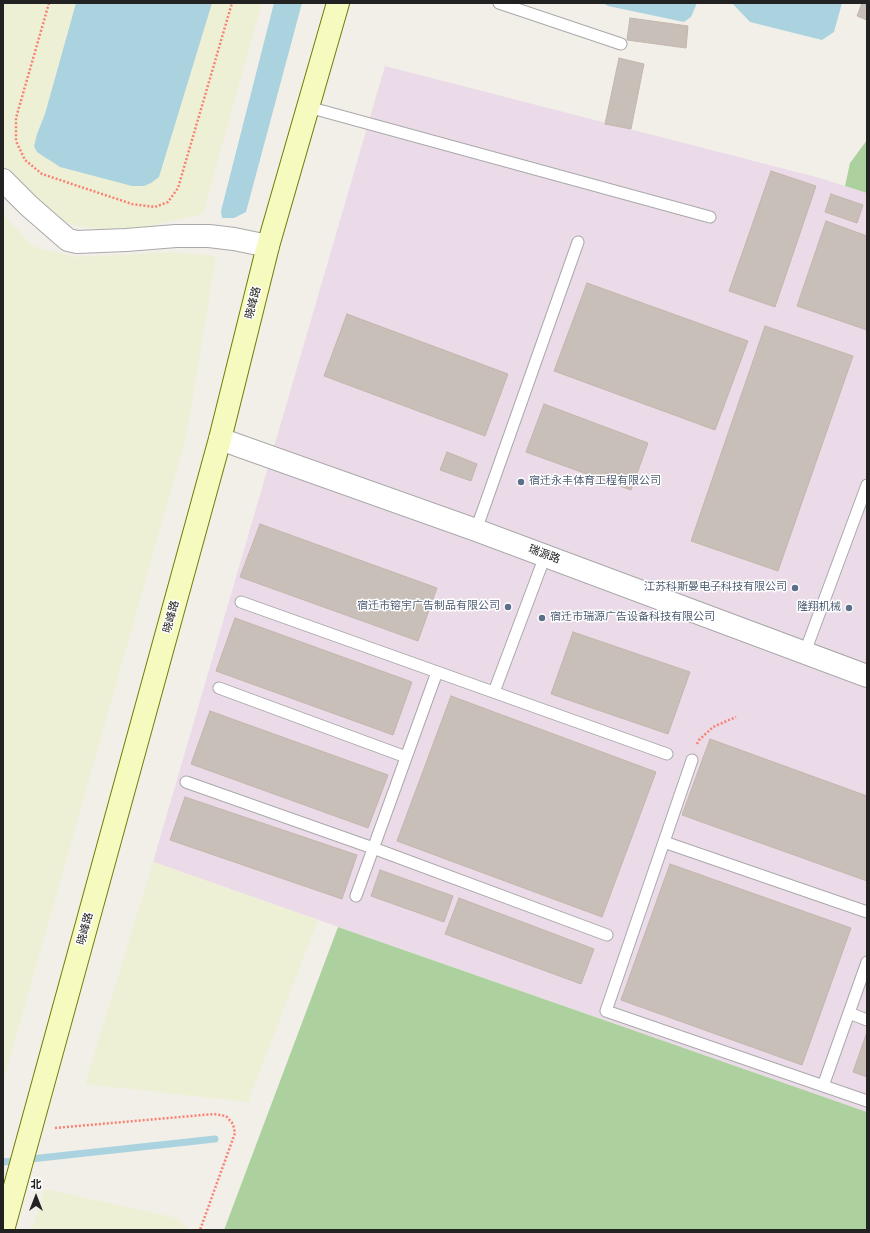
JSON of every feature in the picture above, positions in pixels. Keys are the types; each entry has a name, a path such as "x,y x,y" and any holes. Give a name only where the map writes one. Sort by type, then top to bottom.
{"street":[{"name":"晓峰路","path":"3,1230 220,439 268,246 338,3"},
{"path":"3,180 29,206 68,240 77,242 176,236 209,236 234,239 268,246"},
{"name":"瑞源路","path":"220,439 476,530 867,676"}],"lane":[{"path":"499,3 620,44"},
{"path":"308,107 710,217"},
{"path":"476,530 578,242"},
{"path":"805,652 867,485"},
{"path":"494,692 545,556"},
{"path":"241,602 668,754"},
{"path":"356,896 437,672"},
{"path":"219,688 406,757"},
{"path":"692,760 606,1011 867,1101"},
{"path":"186,782 373,848 607,935"},
{"path":"664,842 867,912"},
{"path":"823,1086 867,962"},
{"path":"849,1013 867,1020"}],"path":[{"path":"49,3 16,118 16,141 25,160 42,174 132,204 155,207 168,202 178,188 232,3"},
{"path":"692,760 699,740 713,727 736,717"},
{"path":"30,1130 214,1114 226,1116 233,1124 235,1133 200,1230"}],"shaded area":[{"path":"385,66 820,178 867,193 867,1112 153,862"}],"green space":[{"path":"3,3 262,3 203,214 136,229 99,229 74,225 52,216 3,166"},
{"path":"867,140 867,193 845,186 850,163"},
{"path":"3,214 34,247 76,257 172,252 216,256 186,438 3,1083"},
{"path":"153,862 318,920 248,1102 85,1084"},
{"path":"338,927 867,1112 867,1230 224,1230"},
{"path":"45,1189 177,1218 190,1230 32,1230"}],"water":[{"path":"76,3 212,3 159,177 144,186 132,186 60,167 37,152 34,146 45,114"},
{"path":"274,3 302,3 246,212 234,218 222,218 221,211"},
{"path":"603,3 697,3 691,17 684,22 608,6"},
{"path":"732,3 842,3 834,32 822,40 750,22"}],"building":[{"path":"862,3 867,3 867,20 857,16"},
{"path":"630,18 688,26 686,48 627,40"},
{"path":"619,58 644,64 631,129 605,124"},
{"path":"771,171 816,186 775,307 729,291"},
{"path":"831,194 863,205 857,223 825,212"},
{"path":"826,221 867,236 867,330 797,306"},
{"path":"587,283 748,341 715,430 554,371"},
{"path":"347,314 508,374 485,436 324,376"},
{"path":"765,326 853,356 778,571 691,541"},
{"path":"544,404 648,443 631,490 526,452"},
{"path":"447,452 477,464 471,481 440,470"},
{"path":"260,524 437,588 418,641 240,577"},
{"path":"235,618 412,682 393,735 216,671"},
{"path":"573,632 690,672 668,734 551,694"},
{"path":"451,696 656,772 602,917 397,841"},
{"path":"210,711 388,775 368,828 191,764"},
{"path":"710,739 867,796 867,881 682,815"},
{"path":"185,797 357,855 342,899 170,840"},
{"path":"670,864 851,928 802,1065 621,1000"},
{"path":"380,870 453,896 444,922 371,896"},
{"path":"459,898 594,949 581,984 445,934"},
{"path":"867,1035 867,1077 853,1072"}],"waterway":[{"path":"3,1162 215,1139"}],"place":[{"name":"宿迁永丰体育工程有限公司","path":"521,482"},
{"name":"江苏科斯曼电子科技有限公司","path":"795,588"},
{"name":"宿迁市镕宇广告制品有限公司","path":"508,607"},
{"name":"隆翔机械","path":"849,608"},
{"name":"宿迁市瑞源广告设备科技有限公司","path":"542,618"}]}
